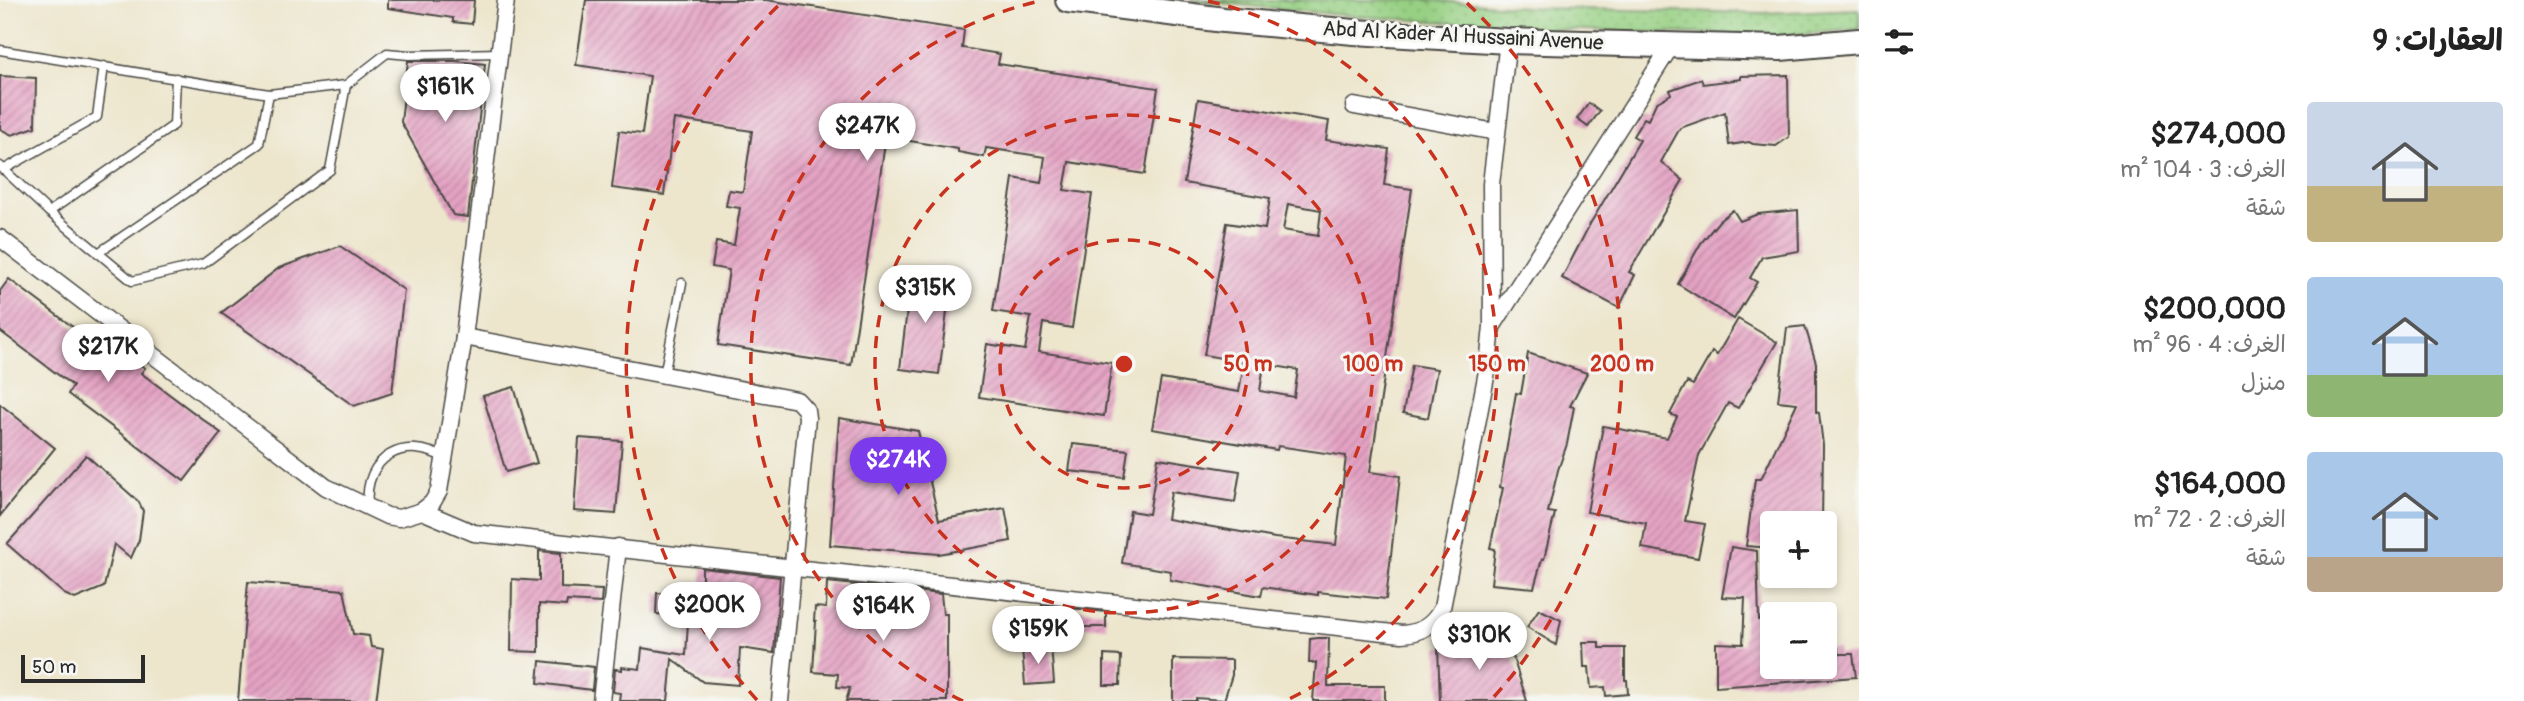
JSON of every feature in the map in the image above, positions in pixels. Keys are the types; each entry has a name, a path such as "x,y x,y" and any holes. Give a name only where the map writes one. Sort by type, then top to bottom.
{"main road":[{"name":"Abd Al Kader Al Hussaini Avenue","path":"1068,0 1354,32 1508,41 1780,48 1859,41"}],"street":[{"path":"0,237 315,479 387,516 399,518 422,511 432,503 439,491 446,459 506,0"},
{"path":"422,511 474,533 1402,634 1419,632 1433,622 1442,608 1488,366 1492,326 1490,210 1496,132 1508,41"},
{"path":"1492,326 1671,46"},
{"path":"1354,106 1496,132"},
{"path":"464,337 797,400 802,404 807,418 780,701"},
{"path":"601,701 618,547"}],"lane":[{"path":"0,50 268,94 346,85 387,53 409,55 500,52"},
{"path":"104,66 97,117 2,168 49,212 132,281 203,264 330,170 346,85"},
{"path":"49,212 174,125 176,78"},
{"path":"98,253 259,144 268,94"},
{"path":"664,375 682,283"},
{"path":"369,508 367,493 370,478 378,465 389,455 403,449 418,448 433,451 446,459"}],"green space":[{"path":"1190,0 1426,0 1541,8 1764,13 1859,9 1859,29 1779,36 1547,29 1353,16"}],"building":[{"path":"388,0 474,0 472,24 453,22 453,18 388,8"},
{"path":"586,0 766,0 964,30 962,48 1000,54 998,64 1158,88 1145,174 1069,162 1064,190 1092,194 1072,328 1043,323 1039,352 1112,363 1104,416 979,397 987,344 1025,350 1031,317 993,311 1013,178 1041,183 1045,157 986,148 984,157 958,152 958,149 886,137 851,365 718,345 729,270 712,267 716,242 734,245 740,208 726,206 729,190 743,192 752,131 674,119 664,195 612,188 619,131 642,134 650,76 576,65"},
{"path":"408,61 485,64 468,217 453,215 401,122"},
{"path":"1788,75 1789,137 1776,146 1749,142 1729,145 1725,112 1680,128 1661,162 1683,180 1629,272 1635,275 1619,308 1562,278 1590,224 1640,140 1633,136 1644,118 1648,120 1656,103 1671,94 1670,90 1701,79 1703,84 1741,79 1741,76"},
{"path":"0,76 36,78 35,127 12,135 0,129"},
{"path":"1198,99 1329,121 1326,140 1389,149 1384,185 1412,189 1370,472 1400,476 1386,599 1318,592 1318,595 1263,587 1261,596 1170,580 1171,571 1122,563 1130,511 1149,514 1158,458 1240,471 1235,502 1171,492 1167,519 1275,538 1336,545 1346,456 1278,446 1277,450 1152,429 1161,379 1239,392 1244,362 1204,355 1227,223 1265,229 1270,198 1184,183","holes":["1288,204 1321,210 1318,236 1283,230","1264,364 1298,370 1294,397 1260,391"]},
{"path":"1589,103 1600,111 1588,127 1577,119"},
{"path":"1733,210 1740,221 1758,214 1798,210 1799,251 1762,257 1750,278 1757,282 1734,319 1678,284 1701,243 1719,221"},
{"path":"340,246 404,290 392,393 354,406 221,313 279,268"},
{"path":"911,276 951,281 939,374 900,369"},
{"path":"9,279 122,364 129,356 145,368 141,373 221,433 184,481 68,394 73,386 0,331 0,291"},
{"path":"1738,319 1777,342 1738,408 1728,403 1699,455 1685,521 1705,524 1698,558 1642,548 1646,523 1587,512 1603,426 1667,438 1677,417 1670,414 1687,382 1693,385 1712,352 1717,355"},
{"path":"1805,326 1816,363 1816,412 1819,413 1823,445 1822,511 1760,511 1760,547 1746,546 1755,479 1761,479 1797,403 1778,401 1787,328"},
{"path":"1528,353 1587,373 1570,406 1574,407 1567,444 1548,512 1555,513 1534,588 1491,584 1495,549 1490,548 1503,488 1500,487 1516,393 1521,394"},
{"path":"1412,365 1437,369 1428,418 1403,413"},
{"path":"514,387 537,463 506,472 483,396"},
{"path":"0,404 55,448 0,516"},
{"path":"839,418 918,431 939,520 1005,508 1011,541 939,554 830,545"},
{"path":"579,438 622,441 616,514 574,511"},
{"path":"1073,444 1128,450 1124,477 1069,471"},
{"path":"86,455 139,502 143,511 139,540 131,558 114,544 104,587 75,599 64,594 7,544"},
{"path":"1731,547 1757,551 1760,679 1828,679 1716,687 1716,643 1743,644 1745,598 1722,597"},
{"path":"539,551 561,553 561,588 602,590 601,603 567,601 566,606 539,604 539,652 511,651 512,579 539,581"},
{"path":"702,568 780,577 774,653 740,648 738,685 703,682 672,659 668,701 619,701 620,693 613,692 615,669 640,669 642,648 686,655 688,622 744,626 745,587 702,586"},
{"path":"248,582 344,590 353,634 369,636 371,647 383,649 376,701 238,701"},
{"path":"827,582 941,594 943,614 947,614 947,701 846,701 850,688 837,687 838,674 813,672 815,607 826,608"},
{"path":"657,593 700,595 699,617 656,614"},
{"path":"1042,605 1106,612 1106,627 1080,627 1081,632 1042,631"},
{"path":"1539,609 1561,620 1556,645 1527,627"},
{"path":"1472,625 1486,627 1485,645 1508,642 1527,701 1440,701 1438,647 1470,646"},
{"path":"1329,638 1328,686 1385,686 1385,701 1313,701 1316,663 1309,663 1310,639"},
{"path":"1583,642 1599,642 1599,648 1625,648 1628,694 1606,696 1605,687 1591,688 1589,667 1584,667"},
{"path":"1051,646 1054,683 1025,685 1022,649"},
{"path":"1837,648 1838,654 1853,654 1856,677 1837,678"},
{"path":"1104,655 1121,656 1120,685 1104,685"},
{"path":"1173,659 1232,660 1232,675 1224,700 1196,698 1196,701 1173,701"},
{"path":"540,661 594,667 592,690 538,683"}]}
